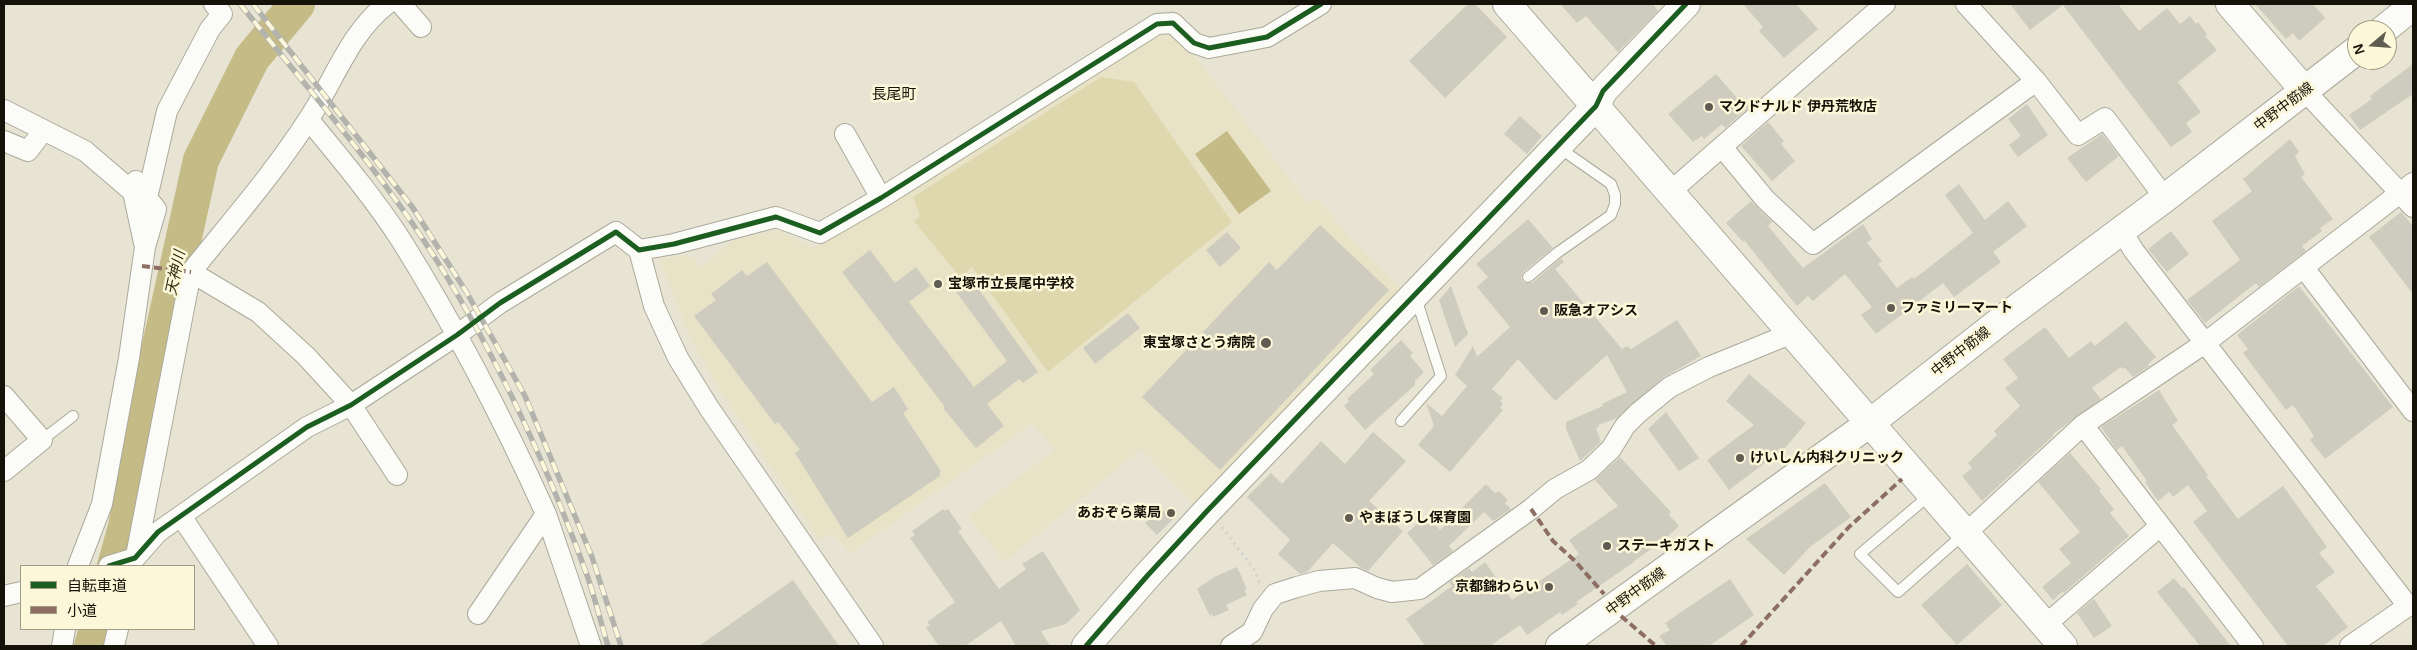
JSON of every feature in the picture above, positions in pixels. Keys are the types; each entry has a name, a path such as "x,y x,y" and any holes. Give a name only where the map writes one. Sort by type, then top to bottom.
{"street":[{"path":"78,565 102,504 129,358 145,247 156,209 147,198 166,111 210,29 222,14 214,4"},
{"path":"401,4 421,27"},
{"path":"639,250 674,244 776,217 820,233 881,198 1157,24 1174,23 1194,43 1209,48 1267,37 1321,4"},
{"path":"1506,4 1596,106 1709,248 1870,423 2063,646"},
{"path":"1086,646 1208,510 1596,106 1603,91 1686,4"},
{"path":"1676,207 1722,147 1885,4"},
{"path":"1966,533 2083,425 2205,343 2304,268 2409,194 2305,91 2230,4"},
{"path":"1972,6 2078,135 2105,118 2165,198"},
{"path":"2396,20 2413,6"},
{"path":"134,562 192,272 268,176 308,120 347,52 378,8"},
{"name":"中野中筋線","path":"1560,646 1870,423 2008,315 2165,198 2347,58"},
{"path":"1722,147 1765,199 1813,244 2036,82"},
{"path":"4,110 86,151 133,192"},
{"path":"308,120 362,185 400,239 457,335 506,426 546,514 591,646"},
{"path":"4,141 28,151 43,131"},
{"path":"145,247 133,192 146,140 162,132"},
{"path":"845,134 881,198"},
{"path":"2121,230 2205,343 2411,607 2350,646"},
{"path":"115,565 134,562 158,532 307,427 351,404 457,335 500,303 616,232 639,250 654,306 678,358 709,408 873,646"},
{"path":"2304,268 2413,412"},
{"path":"192,272 258,312 306,356 351,404 397,475"},
{"path":"1231,646 1252,632 1264,609 1275,594 1319,581 1355,578 1377,588 1392,592 1420,589 1447,572 1471,550 1531,509 1555,489 1589,470 1611,449 1625,426 1670,387 1709,367 1790,334"},
{"path":"4,396 42,440 4,471"},
{"path":"2083,425 2159,527 2253,646"},
{"path":"478,614 546,514"},
{"path":"181,516 268,646"},
{"path":"2044,626 2159,527"},
{"path":"4,596 20,592"},
{"path":"62,646 65,630"},
{"path":"114,646 118,630"}],"lane":[{"path":"1528,277 1557,253 1603,221 1614,210 1615,195 1611,184 1557,146"},
{"path":"1401,421 1441,376 1414,295"},
{"path":"42,440 73,416"},
{"path":"1931,493 1860,554 1898,592 1966,533"}],"path":[{"path":"1208,510 1255,571 1262,588 1264,609"}],"shaded area":[{"name":"宝塚市立長尾中学校","path":"1162,33 1183,41 1308,203 1317,198 1354,242 1403,290 1196,505 1141,449 1004,562 968,516 1054,450 1033,423 850,553 833,533 820,541 718,387 691,340 660,260 686,255 694,258 701,267 735,239 778,231 813,248"},
{"path":"1101,77 1134,82 1232,222 1048,372 972,267 960,277 914,221 920,216 913,197"},
{"path":"1227,131 1271,191 1239,214 1195,154"}],"building":[{"path":"1468,4 1475,4 1507,37 1445,98 1409,61"},
{"path":"1560,4 1653,4 1658,11 1618,52 1586,16 1577,23"},
{"path":"1743,4 1796,4 1818,29 1784,58 1759,31 1763,27"},
{"path":"2010,4 2118,4 2139,31 2167,8 2180,24 2190,16 2196,24 2198,22 2207,34 2205,36 2217,50 2178,82 2201,112 2186,123 2192,132 2171,147 2063,5 2030,30"},
{"path":"2255,4 2313,4 2325,18 2299,41 2293,33 2286,39"},
{"path":"2413,64 2413,94 2360,130 2349,115 2372,99 2370,96"},
{"name":"マクドナルド 伊丹荒牧店","path":"1716,74 1737,98 1740,96 1749,107 1725,128 1722,124 1704,139 1702,136 1693,142 1668,114"},
{"path":"2027,104 2048,135 2018,157 2009,145 2021,136 2008,119"},
{"path":"1520,116 1542,136 1527,154 1504,134"},
{"path":"1768,122 1784,141 1781,144 1795,161 1772,181 1741,146"},
{"path":"2102,134 2119,156 2086,182 2067,158"},
{"path":"2290,139 2299,152 2295,156 2305,174 2301,177 2333,219 2320,228 2322,231 2302,246 2306,251 2259,287 2256,283 2205,323 2187,300 2240,260 2212,221 2252,191 2243,179"},
{"path":"1959,184 1985,220 2008,201 2027,226 1993,252 2001,262 1954,297 1943,283 1876,334 1861,315 1872,307 1845,274 1813,301 1808,296 1797,306 1744,240 1743,242 1726,223 1751,201 1772,222 1768,226 1803,268 1863,224 1872,239 1867,243 1882,261 1878,264 1897,288 1912,277 1914,279 1973,233 1945,195"},
{"path":"2401,212 2413,226 2413,294 2369,237"},
{"path":"1528,219 1553,248 1523,272 1521,278 1523,282 1532,283 1561,258 1564,262 1555,269 1622,349 1627,346 1631,349 1677,320 1701,356 1663,378 1617,418 1598,425 1599,427 1596,428 1601,442 1580,461 1566,429 1566,422 1603,406 1602,404 1627,392 1607,355 1555,401 1518,359 1492,389 1503,398 1500,401 1503,404 1500,408 1503,410 1450,472 1418,445 1434,426 1426,403 1442,416 1467,386 1455,375 1473,346 1477,357 1510,327 1477,287 1488,277 1476,264"},
{"name":"東宝塚さとう病院","path":"1320,225 1389,290 1220,470 1142,397 1269,262 1277,270"},
{"path":"2171,231 2189,254 2167,272 2148,249"},
{"path":"1227,232 1241,248 1220,267 1206,250"},
{"path":"870,250 895,283 916,267 930,286 909,302 974,387 1007,361 954,289 970,277 1038,372 1023,383 1019,379 987,404 1004,426 976,448 943,408 945,407 842,272"},
{"path":"767,262 872,402 894,387 908,409 903,413 940,470 940,476 848,538 795,453 800,450 778,422 775,424 694,316 716,300 711,294 742,270 747,276"},
{"path":"1451,286 1468,334 1455,347 1439,300"},
{"path":"2299,286 2393,407 2325,459 2310,440 2314,436 2293,405 2286,410 2243,353 2248,349 2237,335"},
{"path":"1128,313 1140,328 1095,364 1083,348"},
{"path":"2126,321 2156,357 2148,364 2149,366 2133,377 2125,368 2121,367 2092,388 2101,399 2053,434 1982,501 1962,476 1972,468 1968,463 1997,435 1994,431 2020,406 2005,388 2018,378 2003,359 2045,327 2069,358 2091,341 2095,346"},
{"path":"1401,340 1413,353 1410,356 1424,372 1415,381 1415,385 1365,430 1344,406 1349,401 1347,399 1374,374 1370,370"},
{"path":"1749,374 1806,423 1786,447 1729,490 1707,460 1754,425 1726,401"},
{"path":"2159,390 2178,421 2172,425 2238,519 2283,486 2327,547 2319,553 2335,572 2316,586 2348,627 2323,646 2288,646 2193,522 2207,511 2188,485 2173,497 2169,492 2158,501 2145,482 2147,481 2122,446 2117,450 2101,427"},
{"path":"1666,412 1699,458 1679,471 1648,429"},
{"name":"やまぼうし保育園","path":"1373,432 1406,461 1369,501 1403,531 1368,571 1360,567 1333,543 1307,572 1300,574 1278,554 1290,540 1247,497 1271,473 1282,484 1321,441 1345,464"},
{"path":"2070,453 2101,489 2099,491 2114,509 2110,513 2129,536 2064,593 2063,591 2053,600 2042,587 2071,563 2059,549 2080,532 2038,482"},
{"path":"1620,457 1671,512 1669,515 1679,526 1664,540 1576,602 1578,604 1562,615 1560,612 1527,635 1520,625 1490,646 1425,646 1406,619 1452,586 1449,583 1469,568 1472,572 1485,562 1512,600 1579,554 1569,540 1618,506 1595,480"},
{"path":"1825,483 1851,517 1810,547 1784,575 1746,539"},
{"path":"1486,484 1495,493 1499,491 1508,500 1505,503 1511,509 1493,521 1484,512 1449,546 1453,551 1433,565 1407,533 1427,515 1440,530"},
{"path":"1160,508 1173,519 1157,535 1145,523"},
{"path":"943,509 945,511 948,509 962,529 958,531 999,589 1026,569 1022,564 1043,551 1080,610 1066,624 1041,631 1050,646 1016,646 1001,621 965,646 939,646 926,628 930,625 927,622 955,602 910,538 915,535 912,531"},
{"path":"1967,564 2002,605 1957,645 1921,605"},
{"path":"1237,567 1247,589 1244,590 1247,595 1226,605 1229,610 1213,617 1212,614 1210,616 1197,589 1214,577"},
{"path":"2174,578 2182,588 2184,587 2231,646 2200,646 2157,592"},
{"path":"1730,579 1754,615 1709,646 1667,646 1659,636 1670,630 1665,623"},
{"path":"793,580 839,646 699,646"},
{"path":"2094,599 2112,626 2094,638 2077,613"}],"waterway":[{"name":"天神川","path":"115,565 126,527 154,373 201,160 252,58 297,4"},
{"name":"天神川","path":"92,646 97,630"}],"railway":[{"path":"240,4 388,189 435,258 460,300 507,386 548,476 588,577 608,646"},
{"path":"253,4 413,208 467,293 525,396 592,557 621,646"}],"marked path":[{"path":"142,266 191,272"},
{"path":"1741,646 1849,527 1902,479"},
{"path":"1531,509 1553,541 1575,561 1604,594"},
{"path":"1621,616 1656,646"}],"cycle path":[{"path":"112,565 135,558 158,532 307,427 351,405 457,335 500,303 616,232 639,250 674,244 776,217 820,233 881,198 1157,24 1173,23 1194,43 1209,48 1267,37 1321,4"},
{"path":"1086,646 1208,510 1596,106 1603,91 1686,4"}],"place":[{"name":"マクドナルド 伊丹荒牧店","path":"1709,107"},
{"name":"宝塚市立長尾中学校","path":"938,284"},
{"name":"ファミリーマート","path":"1891,308"},
{"name":"阪急オアシス","path":"1544,311"},
{"name":"東宝塚さとう病院","path":"1266,343"},
{"name":"けいしん内科クリニック","path":"1740,458"},
{"name":"あおぞら薬局","path":"1171,513"},
{"name":"やまぼうし保育園","path":"1349,518"},
{"name":"ステーキガスト","path":"1607,546"},
{"name":"京都錦わらい","path":"1549,587"}],"district":[{"name":"長尾町","path":"894,95"}]}
